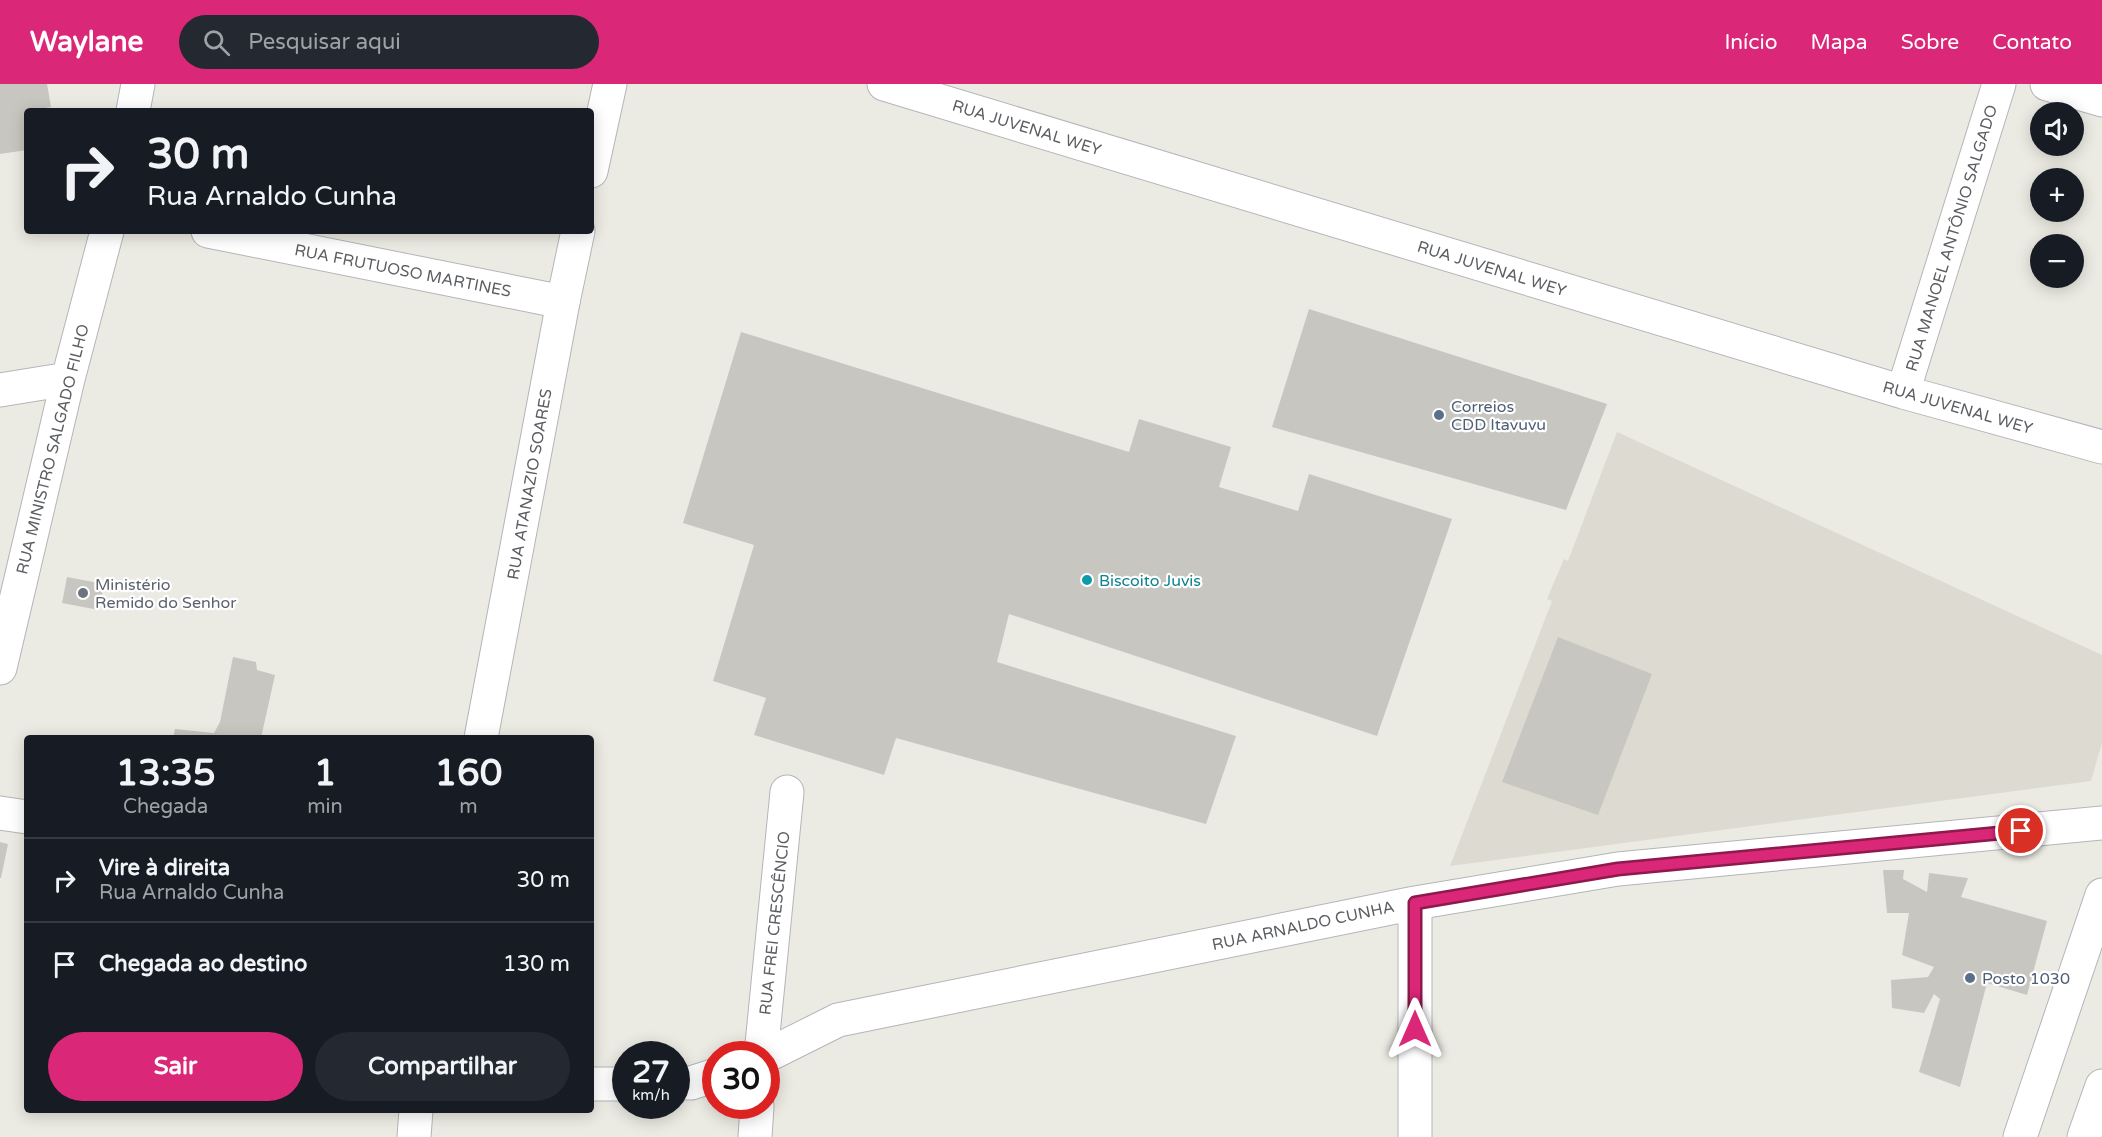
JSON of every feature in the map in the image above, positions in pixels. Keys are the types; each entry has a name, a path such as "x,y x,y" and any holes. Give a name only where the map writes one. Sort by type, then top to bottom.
{"street":[{"path":"134,108 138,84"},
{"path":"594,157 610,84"},
{"name":"RUA JUVENAL WEY","path":"884,84 1903,392 2102,447"},
{"name":"RUA MANOEL ANTÔNIO SALGADO","path":"1903,392 1999,84"},
{"path":"2047,84 2102,100"},
{"name":"RUA MINISTRO SALGADO FILHO","path":"0,668 68,379 106,234"},
{"name":"RUA FRUTUOSO MARTINES","path":"223,234 563,302"},
{"name":"RUA ATANAZIO SOARES","path":"482,735 577,234"},
{"path":"0,390 68,379"},
{"name":"RUA FREI CRESCÊNCIO","path":"762,1041 787,792"},
{"path":"0,813 24,817"},
{"name":"RUA ARNALDO CUNHA","path":"780,1049 838,1020 1415,903 1618,869 2102,823"},
{"path":"2020,1137 2102,895"},
{"path":"1414,1137 1415,903"},
{"path":"594,1084 612,1084"},
{"path":"2084,1137 2102,1086"},
{"path":"414,1137 416,1113"},
{"path":"755,1137 756,1119"}],"shaded area":[{"path":"1617,432 2102,655 2102,743 2091,781 1450,866 1552,601 1547,599 1564,559 1568,561"}],"building":[{"path":"0,84 47,84 51,107 24,108 24,150 0,154"},
{"name":"Correios CDD Itavuvu","path":"1309,309 1607,404 1566,510 1272,427"},
{"name":"Biscoito Juvis","path":"741,332 1129,452 1139,419 1231,447 1219,487 1298,511 1309,474 1452,519 1377,736 1009,614 997,662 1236,736 1206,824 896,738 884,775 754,735 766,698 713,681 754,545 683,523"},
{"name":"Ministério Remido do Senhor","path":"67,577 104,584 99,610 62,603"},
{"path":"1558,637 1652,674 1598,815 1502,782"},
{"path":"233,657 256,662 257,670 275,675 262,735 174,735 175,729 214,733 220,722"},
{"path":"0,842 8,844 1,878 0,878"},
{"name":"Posto 1030","path":"1883,870 1904,870 1903,879 1927,892 1929,873 1968,878 1961,897 2047,921 2027,995 1987,983 1960,1087 1919,1072 1940,999 1934,994 1924,1013 1892,1008 1891,980 1928,977 1934,967 1902,955 1909,913 1887,913"}],"place":[{"name":"Correios CDD Itavuvu","path":"1439,415"},
{"name":"Biscoito Juvis","path":"1087,580"},
{"name":"Ministério Remido do Senhor","path":"83,593"},
{"name":"Posto 1030","path":"1970,978"}],"route":[{"path":"1415,1029 1415,903 1618,869 2021,831"}]}
